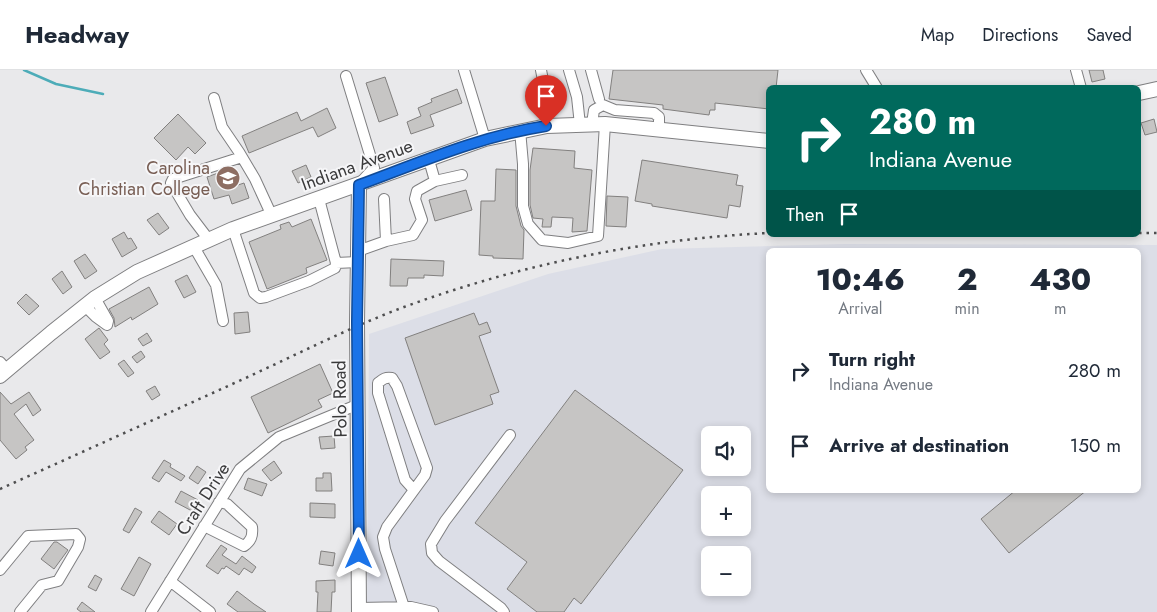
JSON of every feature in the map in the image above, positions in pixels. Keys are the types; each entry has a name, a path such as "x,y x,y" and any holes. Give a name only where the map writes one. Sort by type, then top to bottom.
{"main road":[{"path":"1141,93 1157,89"},
{"name":"Indiana Avenue","path":"2,370 90,302 137,272 233,229 485,139 520,130 546,126 592,124 766,141"},
{"name":"Polo Road","path":"359,185 359,610"}],"street":[{"path":"464,70 485,139"},
{"path":"541,70 549,111"},
{"path":"569,70 577,97 592,124"},
{"path":"591,70 599,99"},
{"path":"866,70 875,85"},
{"path":"1076,70 1080,85"},
{"path":"346,76 374,168 359,185"},
{"path":"214,98 222,127 255,179 272,216"},
{"path":"520,130 523,164 523,206 528,224 542,240 568,243 598,236 592,124 594,110 602,105 615,110 654,113 659,117 659,129"},
{"path":"209,240 190,215 171,183 174,179 242,157"},
{"path":"429,160 435,181"},
{"path":"336,263 358,256 386,241 413,235 422,220 415,199 417,191 435,181 462,175"},
{"path":"233,229 254,293 260,298 309,281 335,268 336,263 319,199"},
{"path":"384,199 386,241"},
{"path":"194,246 216,285 223,321"},
{"path":"404,607 385,549 384,537 387,527 425,475 427,468 397,386 392,378 382,379 378,383 378,393 405,480 414,490"},
{"name":"Craft Drive","path":"151,612 240,469 279,437 359,404"},
{"path":"504,612 439,561 432,553 431,544 445,521 510,435"},
{"path":"204,526 244,546 249,542 253,533 252,528 227,504 219,502"},
{"path":"0,570 28,536 76,534 80,539 78,547 58,580 42,585 20,612"},
{"path":"170,581 210,612"},
{"path":"359,610 404,607 433,612"}],"shaded area":[{"path":"844,244 1157,245 1157,612 367,612 369,334 548,274 662,249"}],"building":[{"path":"613,70 778,70 776,85 766,85 766,109 715,103 715,110 710,110 709,115 663,109 663,105 609,99"},
{"path":"1089,70 1103,70 1105,79 1092,82"},
{"path":"385,77 398,115 379,122 366,83"},
{"path":"457,89 462,103 430,115 434,126 411,134 407,122 421,116 418,108 432,102 431,99"},
{"path":"327,108 336,128 318,137 313,127 249,153 242,136 297,112 301,121"},
{"path":"178,114 206,143 195,154 188,147 176,160 154,138"},
{"path":"1154,119 1157,132 1145,135 1141,123"},
{"path":"533,148 575,151 574,168 592,170 587,231 572,232 573,218 552,217 551,227 542,227 543,219 533,218 530,205 530,170"},
{"path":"642,160 738,175 736,185 743,186 740,207 729,205 727,218 652,206 652,204 635,201"},
{"path":"306,165 311,177 298,183 292,171"},
{"path":"232,168 238,185 244,183 249,198 232,204 229,195 214,199 207,177"},
{"path":"496,169 516,170 516,206 521,226 524,230 523,259 493,258 493,256 479,255 481,201 495,201"},
{"path":"466,190 472,210 435,221 429,200"},
{"path":"607,196 628,197 626,227 606,226"},
{"path":"158,213 169,228 159,235 147,220"},
{"path":"311,219 327,260 306,268 307,273 267,289 249,242 281,229 280,225 289,222 292,227"},
{"path":"124,232 128,239 131,238 137,248 122,257 112,239"},
{"path":"85,254 97,271 85,279 74,261"},
{"path":"391,259 444,261 443,276 424,275 424,278 408,278 407,286 390,286"},
{"path":"62,271 72,287 63,294 52,279"},
{"path":"187,275 196,292 184,298 175,281"},
{"path":"149,287 158,304 132,320 131,317 115,327 114,318 109,309"},
{"path":"26,294 39,306 29,315 17,303"},
{"path":"248,312 250,332 235,334 234,313"},
{"path":"474,313 479,325 487,322 491,332 479,336 499,392 490,395 493,404 435,425 405,338"},
{"path":"99,328 108,340 104,344 110,352 100,359 85,339"},
{"path":"147,333 152,341 143,346 138,339"},
{"path":"141,351 145,357 137,363 132,357"},
{"path":"124,360 134,373 128,377 118,364"},
{"path":"320,364 333,393 318,400 322,407 268,433 251,397"},
{"path":"155,386 160,395 152,400 146,391"},
{"path":"575,390 683,470 581,604 574,598 564,612 537,612 507,589 527,562 475,523"},
{"path":"0,392 11,404 29,392 41,410 33,416 26,404 14,414 34,440 25,447 27,450 16,459 0,440"},
{"path":"334,436 335,448 321,449 319,437"},
{"path":"164,460 171,464 170,467 185,476 181,481 166,472 159,482 152,478"},
{"path":"274,461 282,473 271,481 262,470"},
{"path":"197,466 206,472 198,484 189,478"},
{"path":"323,473 331,473 332,491 316,491 316,478 323,478"},
{"path":"248,478 267,484 262,496 244,489"},
{"path":"181,491 198,500 192,511 175,502"},
{"path":"1012,493 1083,493 1009,553 981,519"},
{"path":"310,503 335,504 335,518 310,517"},
{"path":"135,508 142,512 129,533 123,530"},
{"path":"159,511 177,524 169,535 151,522"},
{"path":"54,542 68,550 54,569 41,559"},
{"path":"221,545 227,549 222,555 236,564 242,556 256,567 252,573 244,568 239,575 226,566 218,574 206,566"},
{"path":"321,551 335,553 333,566 319,564"},
{"path":"139,557 151,564 134,596 121,589"},
{"path":"95,575 102,579 96,591 88,587"},
{"path":"335,580 331,612 317,612 318,592 316,592 316,581"},
{"path":"237,591 266,612 238,612 227,604"},
{"path":"82,602 95,612 81,612 77,609"}],"waterway":[{"path":"24,70 56,84 103,94"}],"railway":[{"path":"0,489 321,342 404,307 448,292 538,266 584,256 676,241 766,233"},
{"path":"1141,233 1157,233"}],"place":[{"name":"Carolina Christian College","path":"228,178"}],"route":[{"path":"359,554 357,322 359,185 485,139 520,130 546,126"}]}
